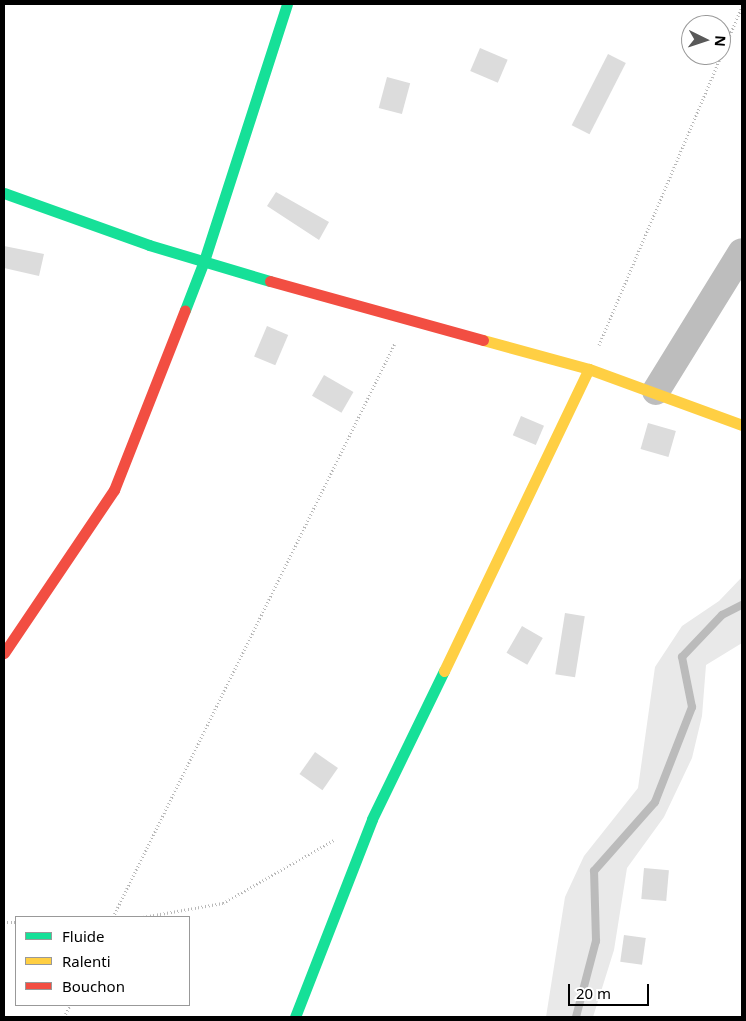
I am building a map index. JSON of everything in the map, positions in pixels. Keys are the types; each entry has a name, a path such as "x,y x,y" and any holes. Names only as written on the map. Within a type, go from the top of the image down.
{"street":[{"path":"4,653 114,490 204,261 287,4"},
{"path":"4,193 204,261 589,369 656,391 742,425"},
{"path":"656,391 742,252"},
{"path":"295,1017 372,819 589,369"}],"path":[{"path":"589,369 742,7"},
{"path":"113,916 408,318"},
{"path":"149,916 224,903 372,819"}],"shaded area":[{"path":"742,577 742,643 706,665 702,716 692,758 664,817 627,868 614,950 593,1017 546,1017 565,897 584,856 638,788 655,667 682,626 719,601"}],"building":[{"path":"480,48 508,60 498,83 470,71"},
{"path":"608,54 626,63 590,134 572,125"},
{"path":"387,77 410,83 402,114 379,108"},
{"path":"276,192 329,222 319,240 267,206"},
{"path":"4,246 44,254 39,276 4,268"},
{"path":"267,326 288,335 275,365 254,356"},
{"path":"324,375 353,392 341,413 312,396"},
{"path":"521,416 544,426 536,445 513,435"},
{"path":"648,423 676,431 668,457 641,449"},
{"path":"565,613 585,616 575,677 555,674"},
{"path":"522,626 543,638 527,665 506,653"},
{"path":"315,752 338,768 322,790 300,774"},
{"path":"644,868 669,870 666,901 641,899"},
{"path":"624,935 646,938 642,965 620,962"}],"waterway":[{"path":"576,1017 596,941 594,871 655,802 692,707 682,657 722,615 742,605"}],"traffic: fast":[{"path":"185,310 204,261 287,4"},
{"path":"4,193 149,245 270,281"},
{"path":"295,1017 372,819 444,671"}],"traffic: slow":[{"path":"483,340 589,369 742,425"},
{"path":"444,671 589,369"}],"traffic: jam":[{"path":"270,281 483,340"},
{"path":"4,653 114,490 185,310"}]}
